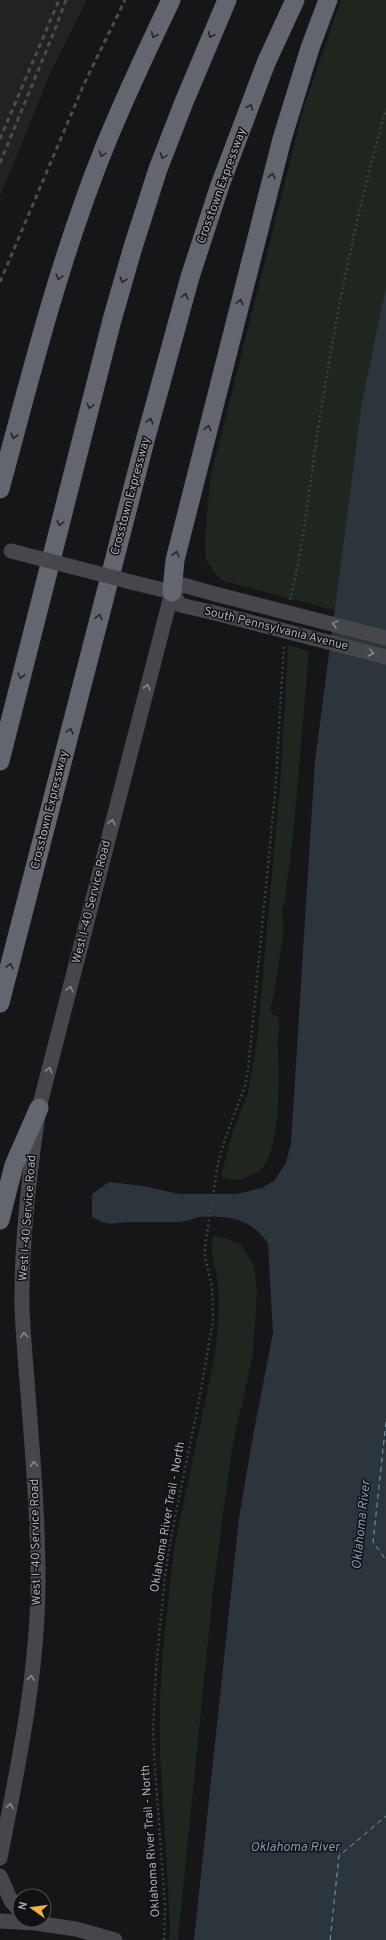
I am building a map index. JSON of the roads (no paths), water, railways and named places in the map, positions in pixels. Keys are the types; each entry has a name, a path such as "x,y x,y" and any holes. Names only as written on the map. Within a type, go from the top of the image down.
{"highway":[{"path":"0,490 52,300 76,226 108,140 171,0"},
{"path":"0,761 112,320 133,247 158,169 181,108 227,0"},
{"name":"Crosstown Expressway","path":"0,1003 145,441 190,277 228,164 266,63 295,0"},
{"path":"172,592 175,560 282,139 310,48 328,0"},
{"path":"0,1220 14,1165 39,1108"}],"main road":[{"name":"South Pennsylvania Avenue","path":"5,549 172,592 180,605 386,657"},
{"name":"South Pennsylvania Avenue","path":"172,592 183,585 386,638"},
{"name":"West I-40 Service Road","path":"0,1858 20,1758 36,1640 38,1582 37,1523 22,1309 24,1227 30,1166 39,1108 172,592"},
{"path":"0,1876 12,1902"},
{"path":"0,1921 12,1921"},
{"path":"52,1924 76,1929 115,1940"}],"water":[{"name":"Oklahoma River","path":"386,287 386,1940 194,1940 239,1518 273,1333 268,1243 254,1229 238,1220 230,1218 200,1217 179,1222 130,1222 111,1224 103,1222 92,1217 92,1194 109,1182 143,1186 179,1194 236,1194 262,1188 274,1181 286,1163 291,1143 315,761 362,402"}],"railway":[{"path":"0,139 59,0"},
{"path":"0,163 66,0"},
{"path":"0,282 84,84 125,0"}]}
